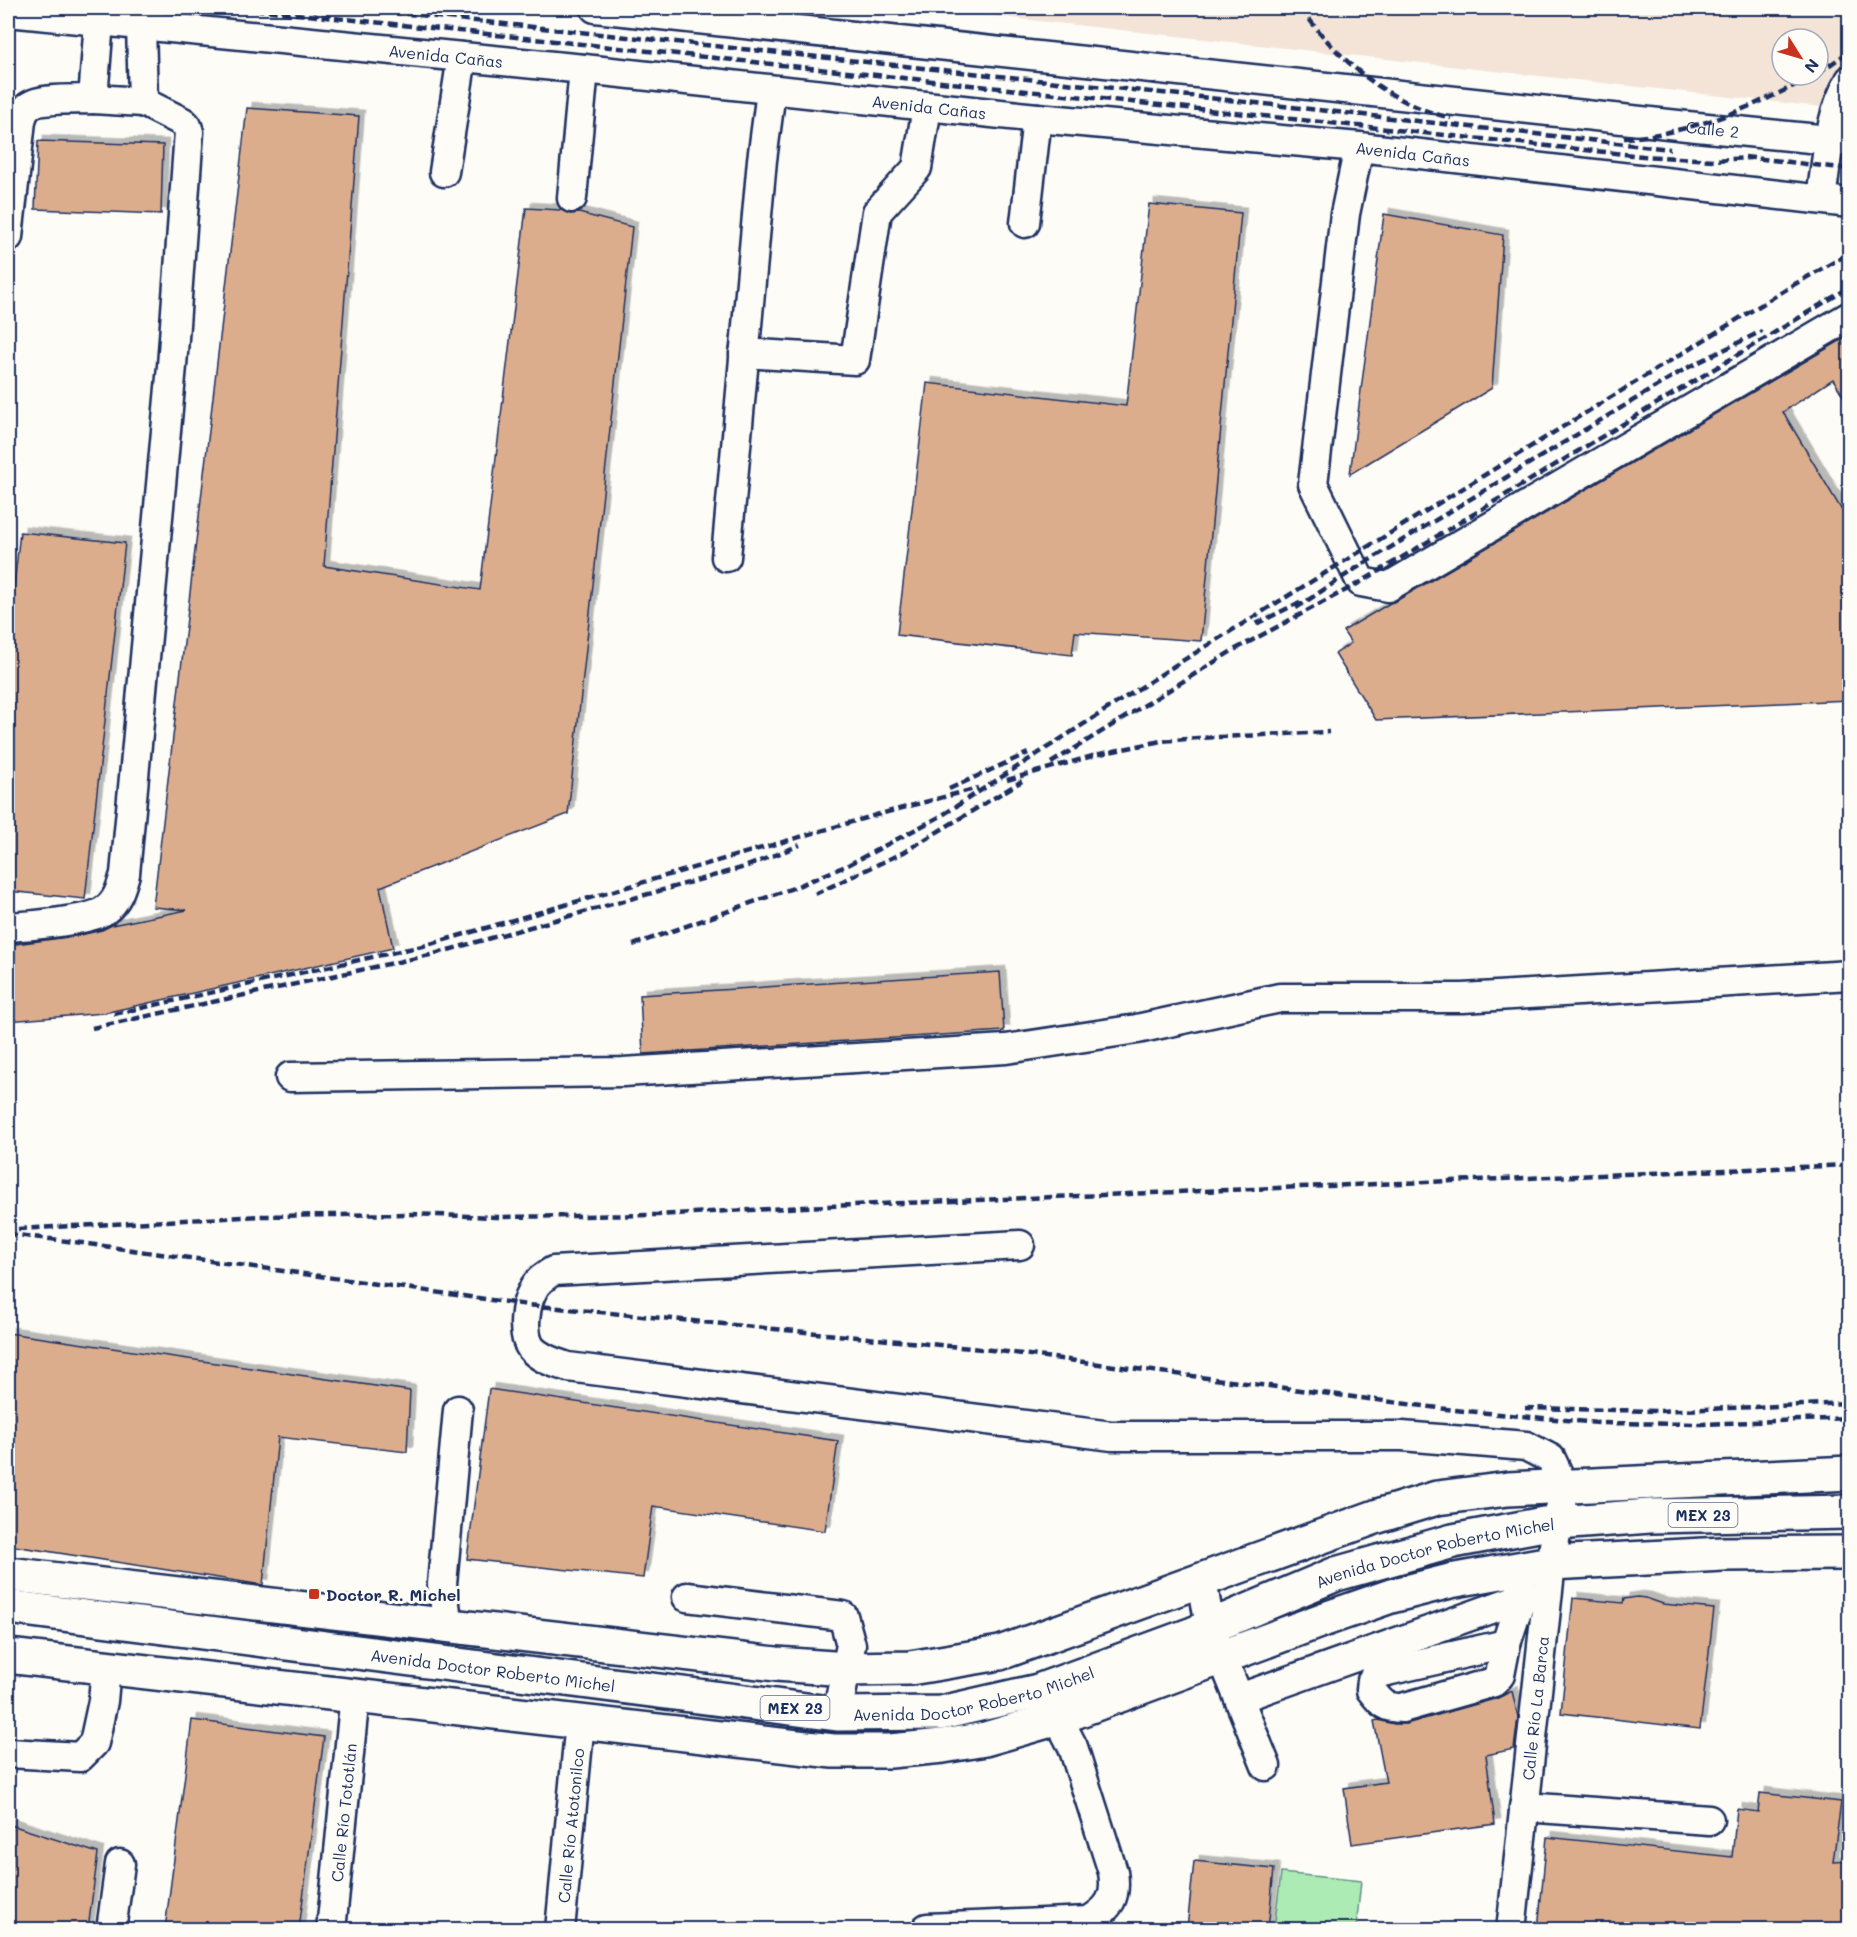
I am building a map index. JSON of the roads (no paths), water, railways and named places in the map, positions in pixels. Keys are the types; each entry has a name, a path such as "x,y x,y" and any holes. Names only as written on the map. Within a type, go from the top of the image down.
{"main road":[{"name":"Avenida Doctor Roberto Michel","path":"8,1574 776,1664 847,1669 910,1668 1000,1653 1378,1516 1437,1498 1508,1489 1850,1473"},
{"name":"Avenida Doctor Roberto Michel","path":"8,1607 837,1714 941,1713 1038,1691 1210,1627 1336,1574 1454,1541 1557,1523 1650,1516 1850,1512"},
{"name":"Avenida Doctor Roberto Michel","path":"8,1656 832,1751 890,1751 975,1741 1058,1718 1391,1596 1449,1581 1531,1576 1723,1554 1850,1553"},
{"path":"152,1671 159,1627"},
{"path":"490,1669 497,1631"}],"street":[{"name":"Calle 2","path":"595,8 1839,141"},
{"name":"Avenida Cañas","path":"8,12 584,69 1037,118 1359,147 1850,203"},
{"path":"93,99 99,21"},
{"path":"141,25 143,102"},
{"path":"444,172 462,57"},
{"path":"572,198 584,69"},
{"path":"1821,199 1839,141 1837,107 1850,80"},
{"path":"726,557 762,160 771,91"},
{"path":"8,237 21,121 26,108 39,102 93,99 143,102 187,126 189,132 172,366 125,874 114,902 104,911 92,916 8,927"},
{"path":"744,353 855,360 877,212 917,168 927,107"},
{"path":"1025,223 1037,118"},
{"path":"1359,147 1345,214 1313,484 1361,582 1389,587 1850,316"},
{"path":"290,1077 623,1072 1006,1049 1137,1029 1280,998 1463,998 1850,975"},
{"path":"1020,1245 553,1271 543,1277 533,1288 525,1326 527,1338 531,1348 540,1356 568,1367 1112,1436 1402,1437 1526,1446 1551,1459 1564,1487"},
{"path":"448,1624 442,1584 458,1410"},
{"name":"Calle Río La Barca","path":"1511,1929 1524,1807 1531,1576 1557,1523 1564,1487"},
{"path":"1506,1644 1531,1576"},
{"path":"1240,1698 1531,1576"},
{"path":"1202,1580 1210,1627 1266,1766"},
{"path":"687,1597 843,1616 851,1645 837,1714"},
{"path":"8,1753 80,1757 94,1743 103,1701 106,1668"},
{"name":"Calle Río Tototlán","path":"331,1929 355,1695"},
{"path":"927,1928 1089,1921 1101,1914 1113,1900 1115,1884 1113,1872 1073,1748 1058,1718"},
{"name":"Calle Río Atotonilco","path":"560,1929 580,1721"},
{"path":"1524,1807 1709,1820"},
{"path":"111,1929 120,1864"}],"railway":[{"path":"241,8 1643,156 1713,160 1751,158"},
{"path":"352,8 1670,149"},
{"path":"1301,8 1331,45 1366,77 1406,102 1451,118"},
{"path":"1830,65 1850,51"},
{"path":"1624,138 1648,136 1698,125 1747,107 1791,87"},
{"path":"1745,157 1850,169"},
{"path":"633,945 793,888 848,865 941,816 1174,666 1795,284 1850,253"},
{"path":"1051,763 1232,651 1361,582 1850,287"},
{"path":"1296,608 1355,569 1685,369 1762,331"},
{"path":"1256,624 1302,601"},
{"path":"1007,780 1100,754 1161,741 1329,732"},
{"path":"949,789 1028,753"},
{"path":"815,894 904,852 1022,781"},
{"path":"114,1014 427,945 876,815 978,788"},
{"path":"92,1028 430,955 745,867 800,845"},
{"path":"18,1229 261,1216 657,1215 804,1207 1850,1165"},
{"path":"8,1234 528,1305 991,1350 1454,1410 1599,1423 1702,1424 1850,1418"},
{"path":"1525,1408 1658,1411 1850,1403"}],"place":[{"name":"Doctor R. Michel","path":"314,1594"}]}
